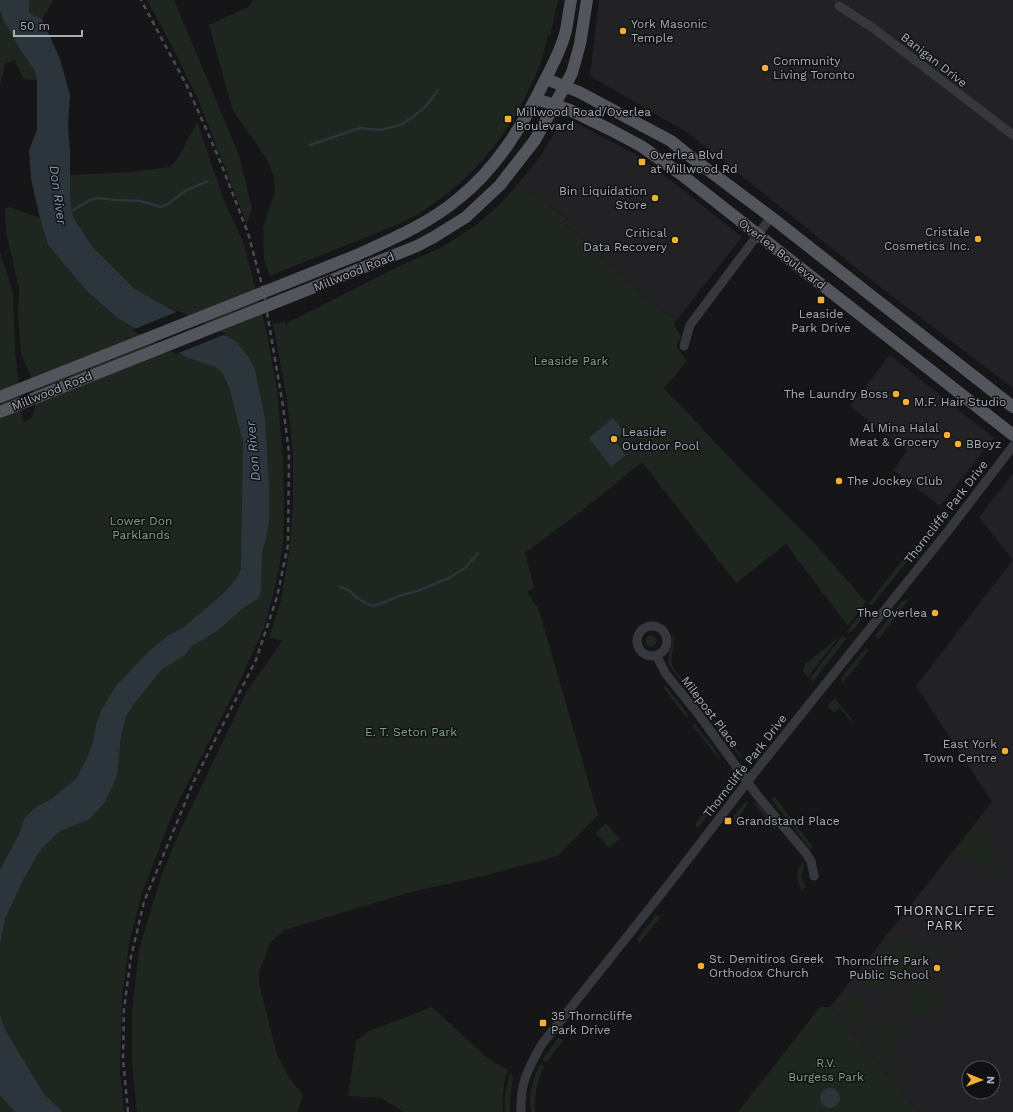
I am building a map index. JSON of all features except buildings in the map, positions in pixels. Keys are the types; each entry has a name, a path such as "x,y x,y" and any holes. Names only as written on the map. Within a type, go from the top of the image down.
{"main road":[{"name":"Millwood Road","path":"0,397 357,255 408,232 458,200 488,170 517,132 536,99 556,59 566,31 571,0"},
{"name":"Millwood Road","path":"0,412 416,246 466,217 500,185 535,140 566,87 576,61 586,0"},
{"name":"Overlea Boulevard","path":"546,79 602,104 671,141 1013,407"},
{"name":"Overlea Boulevard","path":"536,99 591,120 642,146 682,175 1013,435"}],"street":[{"name":"Banigan Drive","path":"839,6 873,28 1013,135"},
{"path":"684,346 690,325 771,218"},
{"name":"Thorncliffe Park Drive","path":"522,1112 521,1095 527,1071 542,1044 1013,446"},
{"name":"Milepost Place","path":"656,655 666,674 699,715 748,781"},
{"path":"748,781 764,804 805,852 811,861 814,876"}],"shaded area":[{"path":"599,0 1013,0 1013,388 875,283 688,133 590,76"},
{"path":"568,121 572,121 641,157 742,237 676,321 646,298 566,225 569,220 518,184 539,158 557,129"},
{"path":"890,355 994,438 940,506 893,470 907,451 850,406"},
{"path":"1013,473 1013,560 979,517"},
{"name":"Thorncliffe Park Public School","path":"1013,560 1013,1112 918,1112 830,1007 992,802 916,686"}],"green space":[{"path":"29,0 54,0 42,19 29,13"},
{"path":"147,0 174,0 239,155 252,208 247,224 198,99"},
{"path":"252,0 558,0 550,36 548,34 541,62 521,105 502,136 466,177 438,201 411,218 270,276 264,259 263,227 275,191 274,176 265,156 233,111 209,25 250,6"},
{"path":"0,10 21,51 34,69 37,80 24,79 14,60 5,64 0,86"},
{"name":"Lower Don Parklands","path":"197,122 225,203 244,244 267,333 277,391 283,458 284,500 283,545 275,587 264,628 235,691 174,810 142,893 129,944 122,996 120,1071 124,1112 0,1112 0,252 13,293 15,350 23,422 32,418 36,402 31,377 21,353 18,313 19,289 6,231 5,208 10,207 40,218 48,245 94,298 117,318 186,357 231,339 134,288 92,246 73,217 70,197 70,175 131,172 170,167 178,158"},
{"name":"E. T. Seton Park","path":"518,184 538,197 569,221 566,225 646,298 676,321 674,324 681,337 676,346 687,361 664,388 743,472 816,545 866,602 848,626 786,544 736,583 642,462 584,509 525,553 534,587 527,592 539,610 598,815 558,856 487,875 411,892 285,930 270,943 259,972 259,983 277,1055 290,1079 303,1095 298,1112 137,1112 132,1063 132,1010 139,949 161,877 179,833 247,691 283,640 269,638 281,600 290,548 293,503 293,453 287,399 273,324 284,322 287,327 287,323 404,264 442,247 476,225 498,206"},
{"path":"910,550 914,553 872,605 868,604"},
{"path":"909,599 878,640 875,636 902,601"},
{"path":"864,609 867,612 852,632 847,631"},
{"path":"651,635 655,637 657,641 655,645 651,647 647,645 645,641 647,637"},
{"path":"674,635 671,659 673,667 742,756 741,758 669,665 668,657 672,644 672,636"},
{"path":"842,636 847,638 813,682 810,678"},
{"path":"838,638 808,677 803,671 805,664"},
{"path":"866,648 869,650 843,683 841,678"},
{"path":"665,685 689,716 686,717 663,687"},
{"path":"835,698 853,721 852,722 840,708 834,712 827,707"},
{"path":"695,724 721,758 719,759 692,725"},
{"path":"730,780 733,782 731,785 698,828 695,824"},
{"path":"775,797 813,847 810,849 771,799"},
{"path":"748,801 748,804 736,821 732,818 742,805"},
{"path":"754,802 760,806 777,827 774,829"},
{"path":"978,822 1005,874 1002,879 956,850"},
{"path":"606,823 620,838 609,848 595,833"},
{"path":"804,862 802,879 806,886 802,890 797,875 799,868"},
{"path":"656,915 661,916 639,944 637,939"},
{"path":"898,933 922,952 886,999 862,980"},
{"path":"936,944 955,963 954,964 932,950"},
{"path":"921,981 932,984 937,989 939,1001 934,1009 921,1014 915,1013 910,1009 906,997 908,990 913,985"},
{"path":"851,992 870,1011 855,1026 839,1007"},
{"path":"432,1007 486,1057 508,1070 503,1091 503,1112 404,1112 381,1098 348,1096 356,1041 369,1031"},
{"name":"R.V. Burgess Park","path":"820,1007 830,1007 918,1112 738,1112"},
{"path":"899,1017 911,1038 906,1041 901,1032 892,1036 898,1048 893,1050 890,1055 902,1076 898,1078 863,1036"},
{"path":"559,1037 563,1041 546,1063 542,1060"},
{"path":"540,1064 544,1066 536,1089 535,1112 531,1112 530,1099 532,1087"},
{"path":"510,1071 513,1077 510,1112 505,1112 505,1098"}],"water":[{"name":"Don River","path":"0,0 29,0 29,13 42,19 60,59 70,95 68,125 70,153 70,197 73,217 92,246 134,288 178,313 236,341 249,358 255,370 265,418 269,487 269,521 262,551 261,589 259,598 242,609 217,631 192,646 184,656 162,669 137,700 126,716 121,736 117,776 105,802 90,819 60,831 41,849 24,878 5,919 0,944 0,870 21,830 25,817 36,807 50,800 76,779 93,742 96,725 101,711 116,686 149,651 169,635 184,627 222,595 237,578 241,569 243,442 230,390 223,374 216,367 188,358 117,318 87,291 48,245 31,179 29,150 37,130 37,80 34,69 21,51 4,21 0,10"},
{"path":"613,418 624,432 614,440 626,455 611,467 589,438"},
{"path":"0,1015 5,1030 44,1094 63,1112 15,1112 0,1095"},
{"path":"830,1088 837,1091 840,1098 837,1105 830,1108 823,1105 820,1098 823,1091"}],"pier":[{"path":"179,311 226,334 176,354 132,330"}],"waterway":[{"path":"310,145 360,128 380,130 400,125 413,117 427,105 438,90"},
{"name":"Don River","path":"70,212 90,200 98,198 140,201 162,207 185,191 208,181"},
{"path":"340,587 349,590 357,598 372,606 420,590 449,578 465,568 478,553"}],"railway":[{"path":"128,1112 123,1059 124,1009 131,957 144,902 194,781 256,660 277,597 288,545 289,453 283,406 263,289 248,233 218,156 187,86 141,0"}],"place":[{"name":"York Masonic Temple","path":"623,31"},
{"name":"Community Living Toronto","path":"765,68"},
{"name":"Millwood Road/Overlea Boulevard","path":"508,119"},
{"name":"Overlea Blvd at Millwood Rd","path":"642,162"},
{"name":"Bin Liquidation Store","path":"655,198"},
{"name":"Cristale Cosmetics Inc.","path":"978,239"},
{"name":"Critical Data Recovery","path":"675,240"},
{"name":"Leaside Park Drive","path":"821,300"},
{"name":"The Laundry Boss","path":"896,394"},
{"name":"M.F. Hair Studio","path":"906,402"},
{"name":"Al Mina Halal Meat & Grocery","path":"947,435"},
{"name":"Leaside Outdoor Pool","path":"614,439"},
{"name":"BBoyz","path":"958,444"},
{"name":"The Jockey Club","path":"839,481"},
{"name":"The Overlea","path":"935,613"},
{"name":"East York Town Centre","path":"1005,751"},
{"name":"Grandstand Place","path":"728,821"},
{"name":"St. Demitiros Greek Orthodox Church","path":"701,966"},
{"name":"Thorncliffe Park Public School","path":"937,968"},
{"name":"35 Thorncliffe Park Drive","path":"543,1023"}],"district":[{"name":"THORNCLIFFE PARK","path":"945,918"}],"park label":[{"name":"Leaside Park","path":"571,361"}]}
